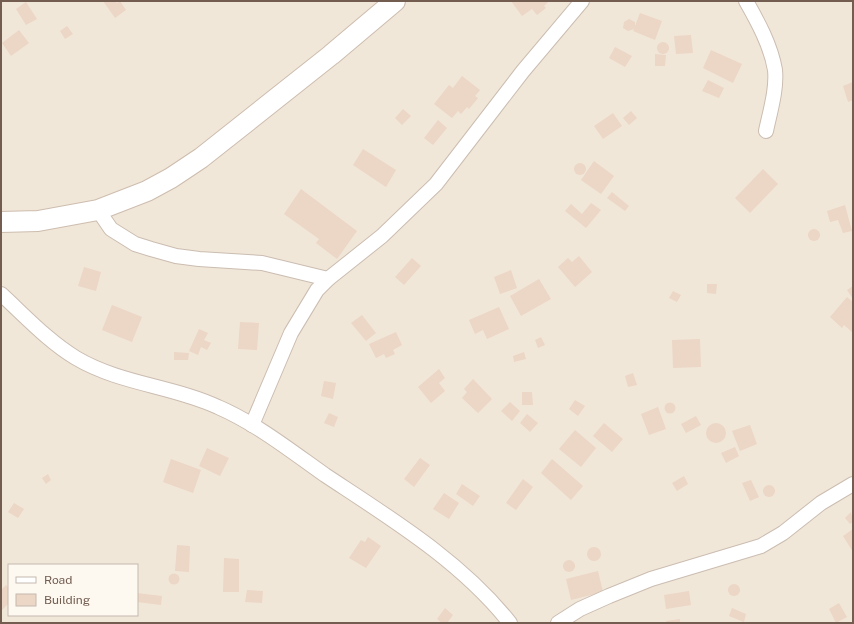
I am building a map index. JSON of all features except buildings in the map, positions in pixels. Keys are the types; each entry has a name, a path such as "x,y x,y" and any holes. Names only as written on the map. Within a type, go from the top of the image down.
{"street":[{"path":"1,222 38,221 98,210 147,191 171,178 202,158 331,55 395,1"},
{"path":"252,425 291,334 317,290 328,279 382,236 436,184 523,71 582,1"},
{"path":"746,1 764,36 775,70 773,95 766,131"},
{"path":"98,210 111,229 135,244 151,249 176,256 262,264 328,279"},
{"path":"1,294 50,339 76,358 130,380 185,395 218,407 252,425 359,497 439,554 474,583 510,623"},
{"path":"558,623 580,609 651,579 761,546 783,533 822,503 853,484"}],"shaded area":[{"path":"1,1 853,1 853,623 1,623"}]}
